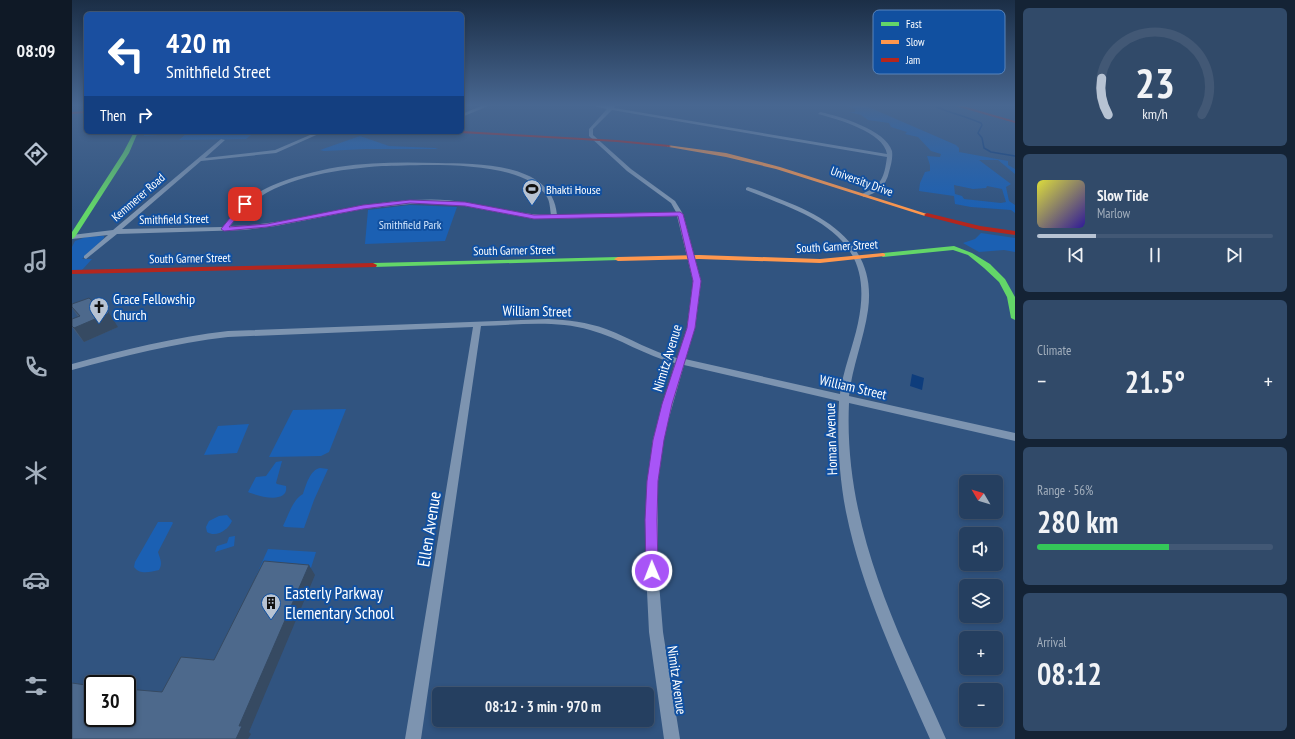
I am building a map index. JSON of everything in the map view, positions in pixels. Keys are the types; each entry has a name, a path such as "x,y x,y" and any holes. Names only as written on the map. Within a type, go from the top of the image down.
{"main road":[{"path":"72,237 126,153 132,140"},
{"name":"University Drive","path":"611,140 677,147 746,159 790,170 912,212 946,221 1015,233"},
{"name":"South Garner Street","path":"72,272 691,258 809,261 857,258 955,248 966,252 983,263 1004,284 1012,298 1015,318"}],"street":[{"name":"Kemmerer Road","path":"86,257 222,140"},
{"path":"198,160 276,151 301,140"},
{"name":"Nimitz Avenue","path":"598,140 629,170 673,202 680,214 697,281 691,328 667,404 658,440 653,481 651,520 652,571 656,632 672,739"},
{"path":"800,140 890,156"},
{"path":"864,195 883,184 890,156 888,147 881,140"},
{"path":"224,229 250,199 273,187 304,176 332,170 384,164 488,166 510,170 526,176 547,192 552,202 554,217"},
{"name":"Homan Avenue","path":"748,189 801,210 824,222 843,236 857,258 865,282 866,309 845,390 843,438 852,512 869,575 890,632 938,739"},
{"name":"Smithfield Street","path":"72,237 116,232 224,229 267,226 363,207 410,202 460,203 525,216 554,217 680,214"},
{"name":"William Street","path":"72,367 150,346 194,338 228,334 548,322 573,324 606,333 649,353 681,361 1015,437"},
{"name":"Ellen Avenue","path":"413,739 477,325"}],"green space":[{"path":"347,140 373,140 389,146 438,149 366,149 324,151 320,150"},
{"path":"921,140 946,140 956,145 959,148 959,152 1008,161 1008,165 1015,169 1015,174 998,160 979,160 1011,184 1006,187 1009,201 1015,205 1015,213 1011,210 971,207 955,204 954,196 919,191 920,183 925,172 930,171 927,156 940,157 941,154 931,151","holes":["954,185 973,189 986,188 987,186 1002,189 1006,202 1001,203 964,199 962,196 955,194"]},
{"name":"Smithfield Park","path":"410,205 457,207 445,241 365,244 368,210"},
{"path":"981,233 1015,238 1015,252 1004,250 979,252 963,243 975,239"},
{"path":"104,236 104,238 82,259 92,259 82,270 72,270 72,247 75,241 86,237"},
{"path":"346,409 329,452 321,456 269,457 293,410"},
{"path":"249,424 237,453 204,455 218,426"},
{"path":"282,461 276,483 286,486 286,492 283,496 272,498 248,492 256,477 266,476 276,462"},
{"path":"320,468 328,469 314,500 304,528 283,526 296,500 303,494 311,475"},
{"path":"227,515 232,521 225,530 218,534 210,534 207,532 206,527 209,521 219,516"},
{"path":"158,522 173,523 158,552 161,561 160,568 159,570 152,572 142,572 136,570 134,567 135,562"},
{"path":"235,536 234,546 215,552 217,546 227,543 229,537"},
{"path":"268,549 316,552 309,574 267,577 256,576"}],"shaded area":[{"path":"912,374 924,378 922,390 910,386"}],"building":[{"path":"89,298 98,306 101,305 109,313 74,328 72,326 72,319 80,316 72,307 72,304"},
{"name":"Easterly Parkway Elementary School","path":"264,561 309,565 239,726 242,726 236,739 72,739 72,683 84,685 84,727 136,727 136,690 162,692 181,657 214,660"}],"waterway":[{"path":"982,140 984,148 991,152 1015,156"}],"traffic: fast":[{"path":"72,237 126,153 132,140"},
{"path":"883,255 954,248 970,254 987,266 1002,281 1011,297 1015,318"},
{"path":"373,265 618,259"}],"traffic: slow":[{"path":"669,146 726,155 778,168 927,215"},
{"path":"618,259 699,257 820,261 883,255"}],"traffic: jam":[{"path":"606,140 669,146"},
{"path":"927,215 980,228 1015,233"},
{"path":"72,272 373,265"}],"place":[{"name":"Bhakti House","path":"532,206"},
{"name":"Grace Fellowship Church","path":"99,324"},
{"name":"Easterly Parkway Elementary School","path":"271,620"}],"route":[{"path":"245,204 224,229 267,226 382,204 430,201 465,204 534,217 680,214 697,281 691,328 667,404 658,440 653,481 651,520 652,571"}]}
